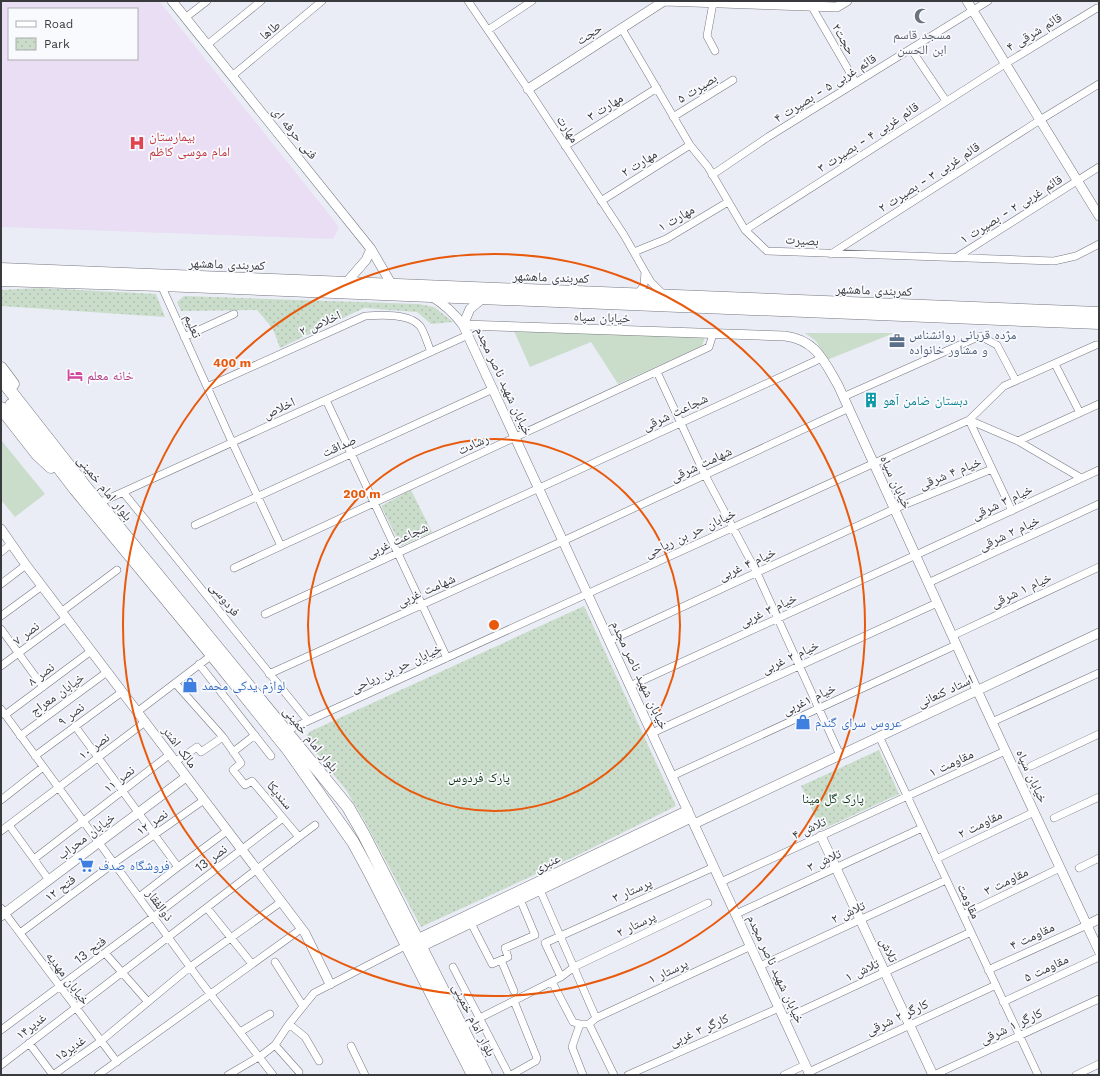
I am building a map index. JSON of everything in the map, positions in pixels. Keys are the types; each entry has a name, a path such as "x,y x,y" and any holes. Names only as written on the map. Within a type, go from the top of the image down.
{"main road":[{"name":"کمربندی ماهشهر","path":"1,269 1099,313"},
{"name":"کمربندی ماهشهر","path":"1,280 161,285 1099,323"},
{"path":"1,368 61,445 80,487"},
{"name":"بلوار امام خمینی","path":"1,379 80,487 99,502 348,807 364,835 415,944 473,1075"},
{"name":"بلوار امام خمینی","path":"1,393 80,487 289,751 356,848 415,944 462,1027 486,1075"},
{"path":"1,409 37,454 80,487"},
{"path":"325,803 333,802 338,795"},
{"path":"336,818 340,811 348,807"}],"street":[{"name":"فنی حرفه ای","path":"172,1 371,248 392,285"},
{"path":"185,18 207,1"},
{"path":"207,45 261,1"},
{"path":"310,1 314,8"},
{"name":"طاها","path":"232,76 322,1"},
{"name":"مهارت","path":"468,1 528,89 601,201 634,252 651,282 665,296"},
{"path":"488,30 532,1"},
{"name":"حجت","path":"528,89 664,1 812,7 837,7 846,1"},
{"path":"967,1 1099,216"},
{"name":"قائم غربی ۵ - بصیرت ۴","path":"712,175 768,137 988,1"},
{"path":"713,3 706,33 715,51"},
{"name":"حجت۲","path":"812,7 856,83"},
{"name":"قائم شرقی ۴","path":"1005,64 1097,8"},
{"name":"بصیرت","path":"622,29 690,145 712,175 745,230 767,251 1054,261 1076,256 1099,244"},
{"path":"911,48 946,102"},
{"name":"قائم غربی ۴ - بصیرت ۳","path":"745,230 1005,64"},
{"name":"بصیرت ۵","path":"673,117 733,80"},
{"name":"قائم غربی ۳ - بصیرت ۲","path":"831,254 1040,120 1099,84"},
{"name":"مهارت ۳","path":"565,146 657,88"},
{"name":"مهارت ۲","path":"601,201 690,145"},
{"name":"قائم غربی ۲ - بصیرت ۱","path":"957,257 1099,167"},
{"name":"مهارت ۱","path":"634,252 666,239 728,202"},
{"path":"346,283 366,260 371,248"},
{"path":"637,294 644,285 645,272"},
{"name":"تعلیم","path":"161,285 281,546"},
{"name":"خیابان شهید ناصر مجدم","path":"431,296 444,304 454,314 463,325 468,335 808,1070"},
{"path":"463,325 470,309 483,298"},
{"path":"184,337 234,314"},
{"name":"اخلاص ۲","path":"207,387 365,316 378,315 410,319 420,326 431,352"},
{"name":"خیابان سپاه","path":"463,325 794,337 810,345 822,358 838,385 956,645 1099,951"},
{"name":"رشادت","path":"234,568 709,347 713,334"},
{"name":"اخلاص","path":"99,502 468,335"},
{"path":"843,397 980,336 997,345 1016,381"},
{"name":"خیابان حر بن ریاحی","path":"286,731 969,420 1004,386 1096,345"},
{"name":"شجاعت شرقی","path":"539,488 822,358"},
{"path":"1055,364 1080,413"},
{"path":"656,372 705,475 757,573 840,755"},
{"name":"صداقت","path":"195,525 493,389"},
{"path":"326,400 447,658"},
{"path":"1018,441 1099,404"},
{"name":"شهامت شرقی","path":"563,541 848,408"},
{"path":"969,420 1018,441 1080,478"},
{"path":"969,420 1012,510"},
{"name":"خیام ۴ شرقی","path":"894,509 992,469"},
{"name":"خیام ۳ شرقی","path":"916,556 1099,470"},
{"name":"شجاعت غربی","path":"265,614 539,488"},
{"name":"فردوسی","path":"123,492 308,721"},
{"name":"خیام ۲ شرقی","path":"928,583 1099,504"},
{"name":"خیام ۴ غربی","path":"610,641 894,509"},
{"name":"مالک اشتر","path":"1,529 26,565 301,928 330,984"},
{"name":"شهامت غربی","path":"269,674 563,541"},
{"path":"1,552 11,544"},
{"name":"خیام ۳ غربی","path":"630,686 916,556"},
{"path":"1,584 26,565"},
{"name":"خیام ۱ شرقی","path":"952,636 1099,567"},
{"name":"نصر ۷","path":"1,666 117,570"},
{"path":"1,616 42,586"},
{"name":"خیام ۲ غربی","path":"652,733 937,603"},
{"path":"1,630 43,687"},
{"name":"استاد کنعانی","path":"691,817 840,755 1099,633"},
{"name":"خیام ۱غربی","path":"672,776 956,645"},
{"name":"نصر ۸","path":"3,712 43,687 91,651"},
{"path":"137,712 212,655"},
{"path":"199,664 271,756"},
{"name":"خیابان معراج","path":"20,736 107,672"},
{"path":"992,722 1099,673"},
{"name":"سندیکا","path":"175,683 223,737 241,763 234,770 245,785 252,781 299,837"},
{"name":"نصر ۹","path":"35,756 122,692"},
{"name":"ذوالفقار","path":"3,712 210,994 273,1075"},
{"name":"نصر ۱۰","path":"1,832 145,722"},
{"path":"75,726 178,867"},
{"path":"1032,766 1099,734"},
{"path":"233,752 255,736"},
{"name":"مقاومت","path":"879,736 1038,1075"},
{"name":"نصر ۱۱","path":"34,859 123,791 172,759 197,747 201,752 223,737"},
{"name":"مقاومت ۱","path":"907,796 1006,751"},
{"path":"1,800 43,766"},
{"name":"خیابان محراب","path":"2,912 49,880 186,777"},
{"name":"تلاش ۴","path":"721,882 907,796"},
{"path":"1054,818 1099,797"},
{"name":"نصر ۱۲","path":"114,863 204,800"},
{"name":"مقاومت ۲","path":"936,858 1034,812"},
{"name":"عنبری","path":"415,944 471,923 691,817"},
{"name":"عنبری","path":"415,944 691,817"},
{"name":"نصر 13","path":"153,917 283,818"},
{"path":"9,825 49,880"},
{"path":"257,871 316,825"},
{"name":"تلاش ۳","path":"736,914 922,828"},
{"path":"139,897 227,831"},
{"name":"تلاش","path":"821,836 934,1075"},
{"path":"1079,868 1099,858"},
{"name":"فتح ۱۲","path":"20,933 114,863"},
{"name":"پرستار ۳","path":"561,977 545,943 714,866"},
{"name":"مقاومت ۳","path":"963,915 1060,868"},
{"name":"غدیر۱۴","path":"1,1065 75,1007 257,871"},
{"name":"تلاش ۲","path":"760,966 946,880"},
{"path":"540,890 596,1018"},
{"path":"471,923 492,964 508,957 505,948 535,935 520,900"},
{"name":"غدیر۱۵","path":"53,1075 102,1041 190,967 280,902"},
{"name":"پرستار ۲","path":"462,1027 552,982 574,967 708,903"},
{"path":"208,908 252,964"},
{"name":"خیابان مهدیه","path":"2,912 20,933 117,1062"},
{"name":"فتح 13","path":"1,1030 153,917"},
{"path":"1086,925 1099,919"},
{"name":"مقاومت ۴","path":"988,970 1086,925"},
{"path":"98,1075 108,1072 117,1062 301,928"},
{"name":"تلاش ۱","path":"784,1019 971,932"},
{"path":"228,1075 259,1057 275,1045 289,1024 314,993 415,944"},
{"name":"پرستار ۱","path":"589,1024 596,1018 751,946"},
{"path":"105,953 148,1002"},
{"name":"مقاومت ۵","path":"1003,1002 1099,957"},
{"path":"501,960 514,991"},
{"path":"276,962 303,1006"},
{"path":"453,967 510,1075 536,1061 537,1058 514,1001"},
{"path":"552,982 572,1021 580,1024 589,1024 614,1075"},
{"name":"کارگر ۲ شرقی","path":"784,1075 808,1070 996,985"},
{"name":"کارگر ۱ شرقی","path":"934,1075 1099,999"},
{"name":"کارگر ۳ غربی","path":"628,1075 779,1008"},
{"path":"240,1032 270,1014"},
{"path":"289,1024 305,1037 320,1061"},
{"path":"580,1024 572,1047 583,1075"},
{"path":"29,1043 53,1075"},
{"path":"275,1045 299,1072"},
{"path":"351,1046 365,1075"},
{"path":"1076,1075 1099,1064"}],"shaded area":[{"name":"بیمارستان امام موسی کاظم","path":"1,1 159,1 339,227 333,239 1,227"}],"green space":[{"path":"41,288 156,294 165,317 1,306 1,290"},
{"path":"184,296 419,304 434,307 453,322 431,324 417,312 364,308 280,348 273,329 257,310 181,311 177,302"},
{"path":"514,331 705,337 702,346 618,384 591,342 530,367"},
{"path":"805,333 894,333 827,360 816,341"},
{"path":"1,440 45,494 15,517 1,500"},
{"path":"411,490 432,532 401,546 381,506"},
{"name":"پارک فردوس","path":"584,606 676,806 580,854 421,927 363,818 346,790 307,741 308,733"},
{"name":"پارک گل مینا","path":"879,750 899,794 821,830 801,786"}],"place":[{"name":"مسجد قاسم ابن الحسن","path":"922,16"},
{"name":"بیمارستان امام موسی کاظم","path":"137,143"},
{"name":"مژده قربانی روانشناس و مشاور خانواده","path":"897,341"},
{"name":"خانه معلم","path":"75,375"},
{"name":"دبستان ضامن آهو","path":"871,400"},
{"name":"لوازم یدکی محمد","path":"190,685"},
{"name":"عروس سرای گندم","path":"803,722"},
{"name":"فروشگاه صدف","path":"86,865"}]}
